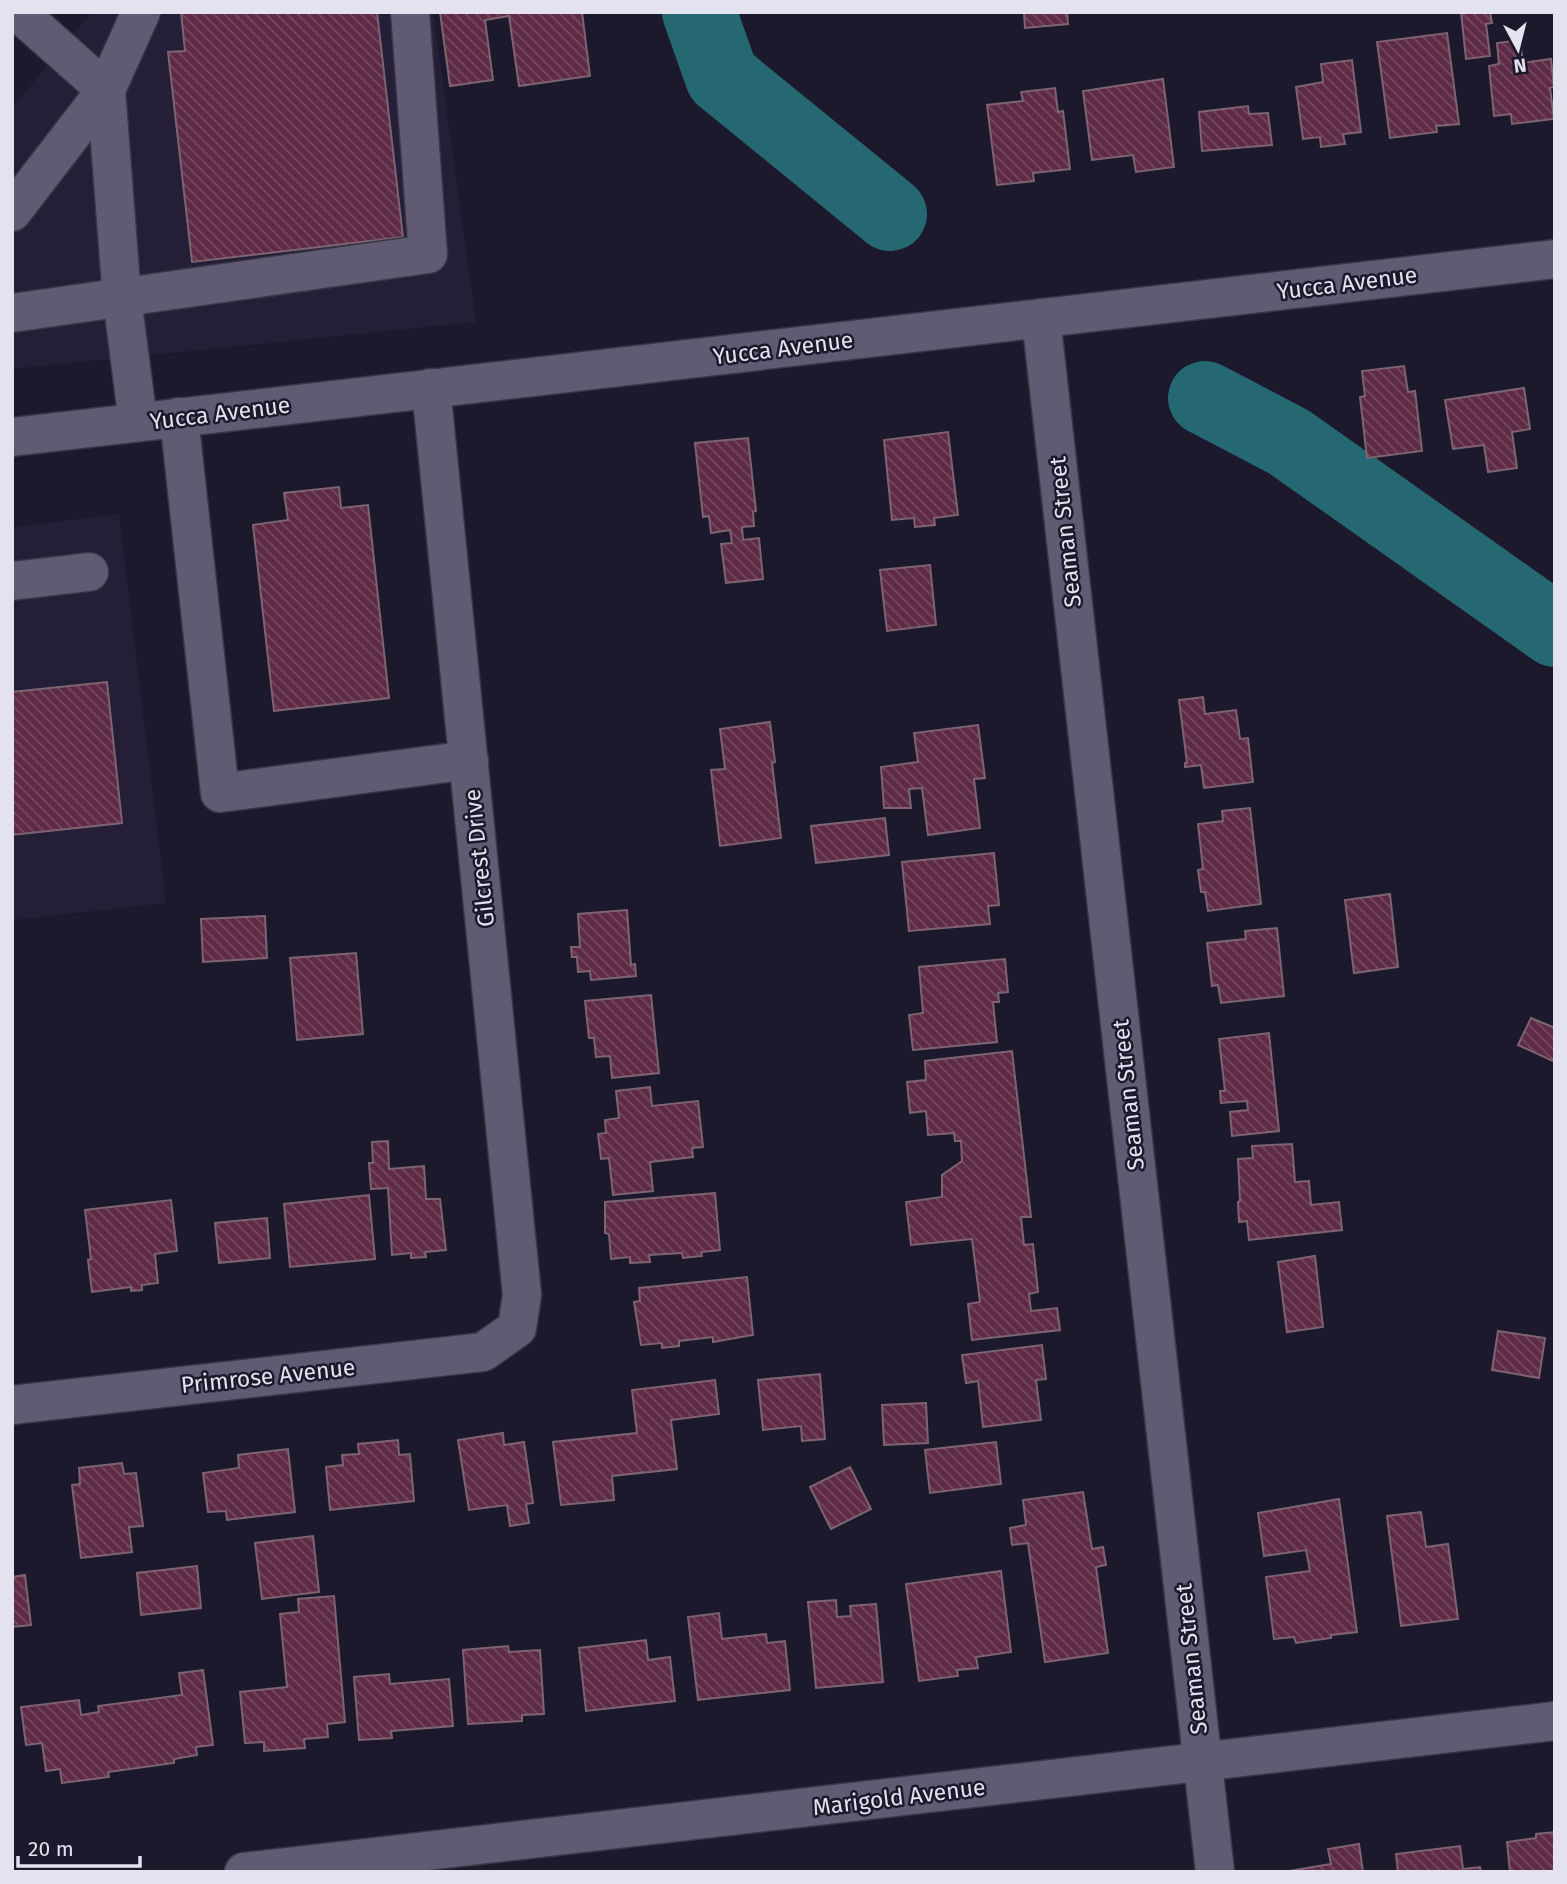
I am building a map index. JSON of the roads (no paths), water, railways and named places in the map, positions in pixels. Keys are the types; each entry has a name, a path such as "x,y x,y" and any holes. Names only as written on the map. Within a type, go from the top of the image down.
{"street":[{"path":"18,12 106,90 122,298 138,422"},
{"path":"12,212 106,90 141,12"},
{"path":"12,313 428,254 410,12"},
{"name":"Yucca Avenue","path":"12,437 1555,259"},
{"name":"Seaman Street","path":"1041,318 1215,1872"},
{"name":"Gilcrest Drive","path":"432,388 522,1295 517,1328"},
{"path":"179,417 220,793 469,760"},
{"path":"12,581 89,572"},
{"name":"Primrose Avenue","path":"12,1405 484,1352 517,1328"},
{"name":"Marigold Avenue","path":"244,1872 1555,1721"}],"waterway":[{"path":"699,12 722,77 890,214"},
{"path":"1205,398 1289,442 1555,630"}]}
